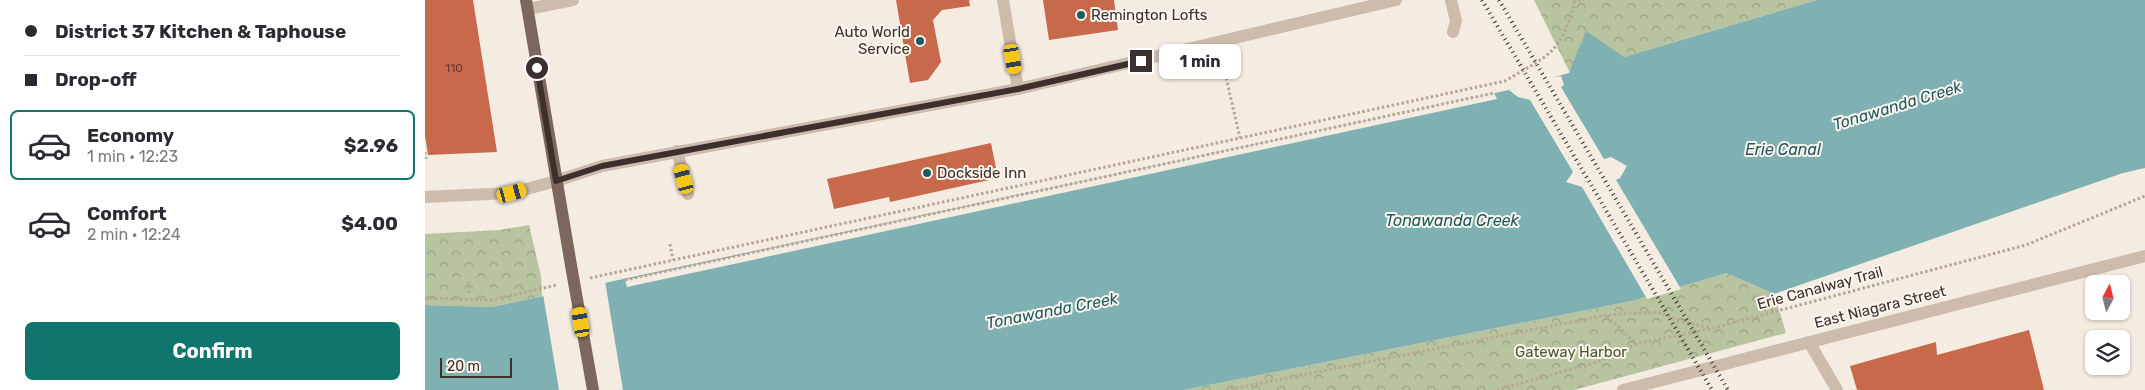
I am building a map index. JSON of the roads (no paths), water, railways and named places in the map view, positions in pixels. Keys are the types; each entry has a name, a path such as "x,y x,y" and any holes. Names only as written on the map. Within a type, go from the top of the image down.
{"main road":[{"path":"527,4 593,390"}],"street":[{"path":"527,4 573,0"},
{"path":"1003,0 1018,89"},
{"path":"425,197 512,193 602,166 1018,89 1396,0"},
{"path":"1451,0 1456,21 1453,32"},
{"path":"677,151 688,194"},
{"name":"East Niagara Street","path":"1623,390 2145,256"},
{"path":"1809,342 1837,390"}],"water":[{"path":"1817,0 2145,0 2145,168 2123,173 1774,294 1727,273 1632,301 1184,390 425,390 425,305 492,307 1509,90 1569,73 1586,31 1624,57"}],"railway":[{"path":"1482,0 1712,390"},
{"path":"1499,0 1728,390"}],"place":[{"name":"Remington Lofts","path":"1081,15"},
{"name":"Auto World Service","path":"920,41"},
{"name":"Dockside Inn","path":"927,173"}],"water label":[{"name":"Tonawanda Creek","path":"1897,105"},
{"name":"Erie Canal","path":"1783,149"},
{"name":"Tonawanda Creek","path":"1452,220"},
{"name":"Tonawanda Creek","path":"1052,310"}],"park label":[{"name":"Gateway Harbor","path":"1571,352"}]}
